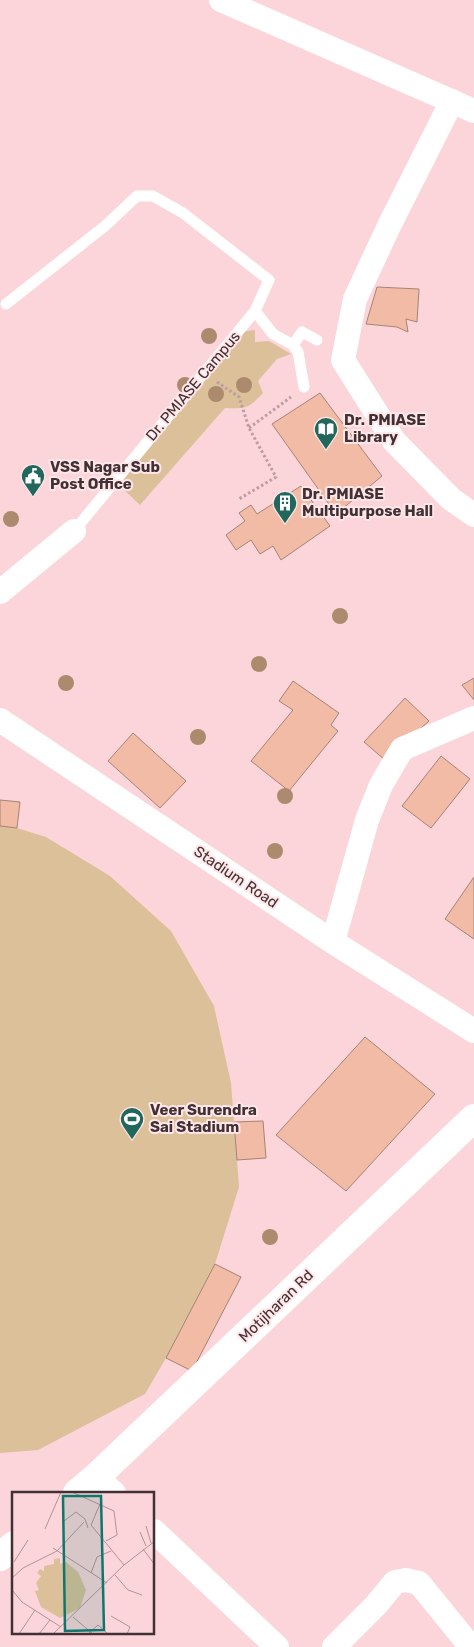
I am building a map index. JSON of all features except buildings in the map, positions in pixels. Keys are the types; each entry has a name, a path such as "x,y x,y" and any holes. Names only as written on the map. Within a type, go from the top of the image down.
{"main road":[{"name":"Motijharan Rd","path":"95,1488 474,1118"},
{"path":"0,1557 12,1547"}],"street":[{"path":"221,0 474,111"},
{"path":"452,101 355,298 343,360 394,441 451,499 474,515"},
{"path":"0,592 74,531"},
{"path":"332,942 367,820 381,785 402,749 474,718"},
{"name":"Stadium Road","path":"0,720 332,942 474,1031"},
{"path":"155,1532 277,1647"},
{"path":"334,1647 376,1605 395,1582 406,1580 419,1583 470,1647"}],"lane":[{"name":"Dr. PMIASE Campus","path":"6,304 105,226 137,196 153,196 183,213 269,280 255,312 74,531"},
{"path":"255,312 273,334 292,345 298,352 304,387"},
{"path":"292,345 302,332 316,340"}],"path":[{"path":"204,373 239,397 249,428 276,477 239,500"},
{"path":"249,428 304,387"}],"shaded area":[{"path":"255,330 255,342 269,341 291,354 277,359 258,381 263,393 254,402 243,408 225,408 140,505 115,481 238,332"},
{"name":"Veer Surendra Sai Stadium","path":"0,800 20,802 17,828 46,837 110,876 171,931 214,1006 231,1083 234,1122 263,1121 266,1158 237,1160 239,1187 215,1264 241,1277 192,1371 166,1358 145,1394 38,1450 0,1453"}],"place":[{"name":"Dr. PMIASE Library","path":"326,450"},
{"name":"VSS Nagar Sub Post Office","path":"33,497"},
{"name":"Dr. PMIASE Multipurpose Hall","path":"285,524"},
{"name":"Veer Surendra Sai Stadium","path":"132,1140"}]}
